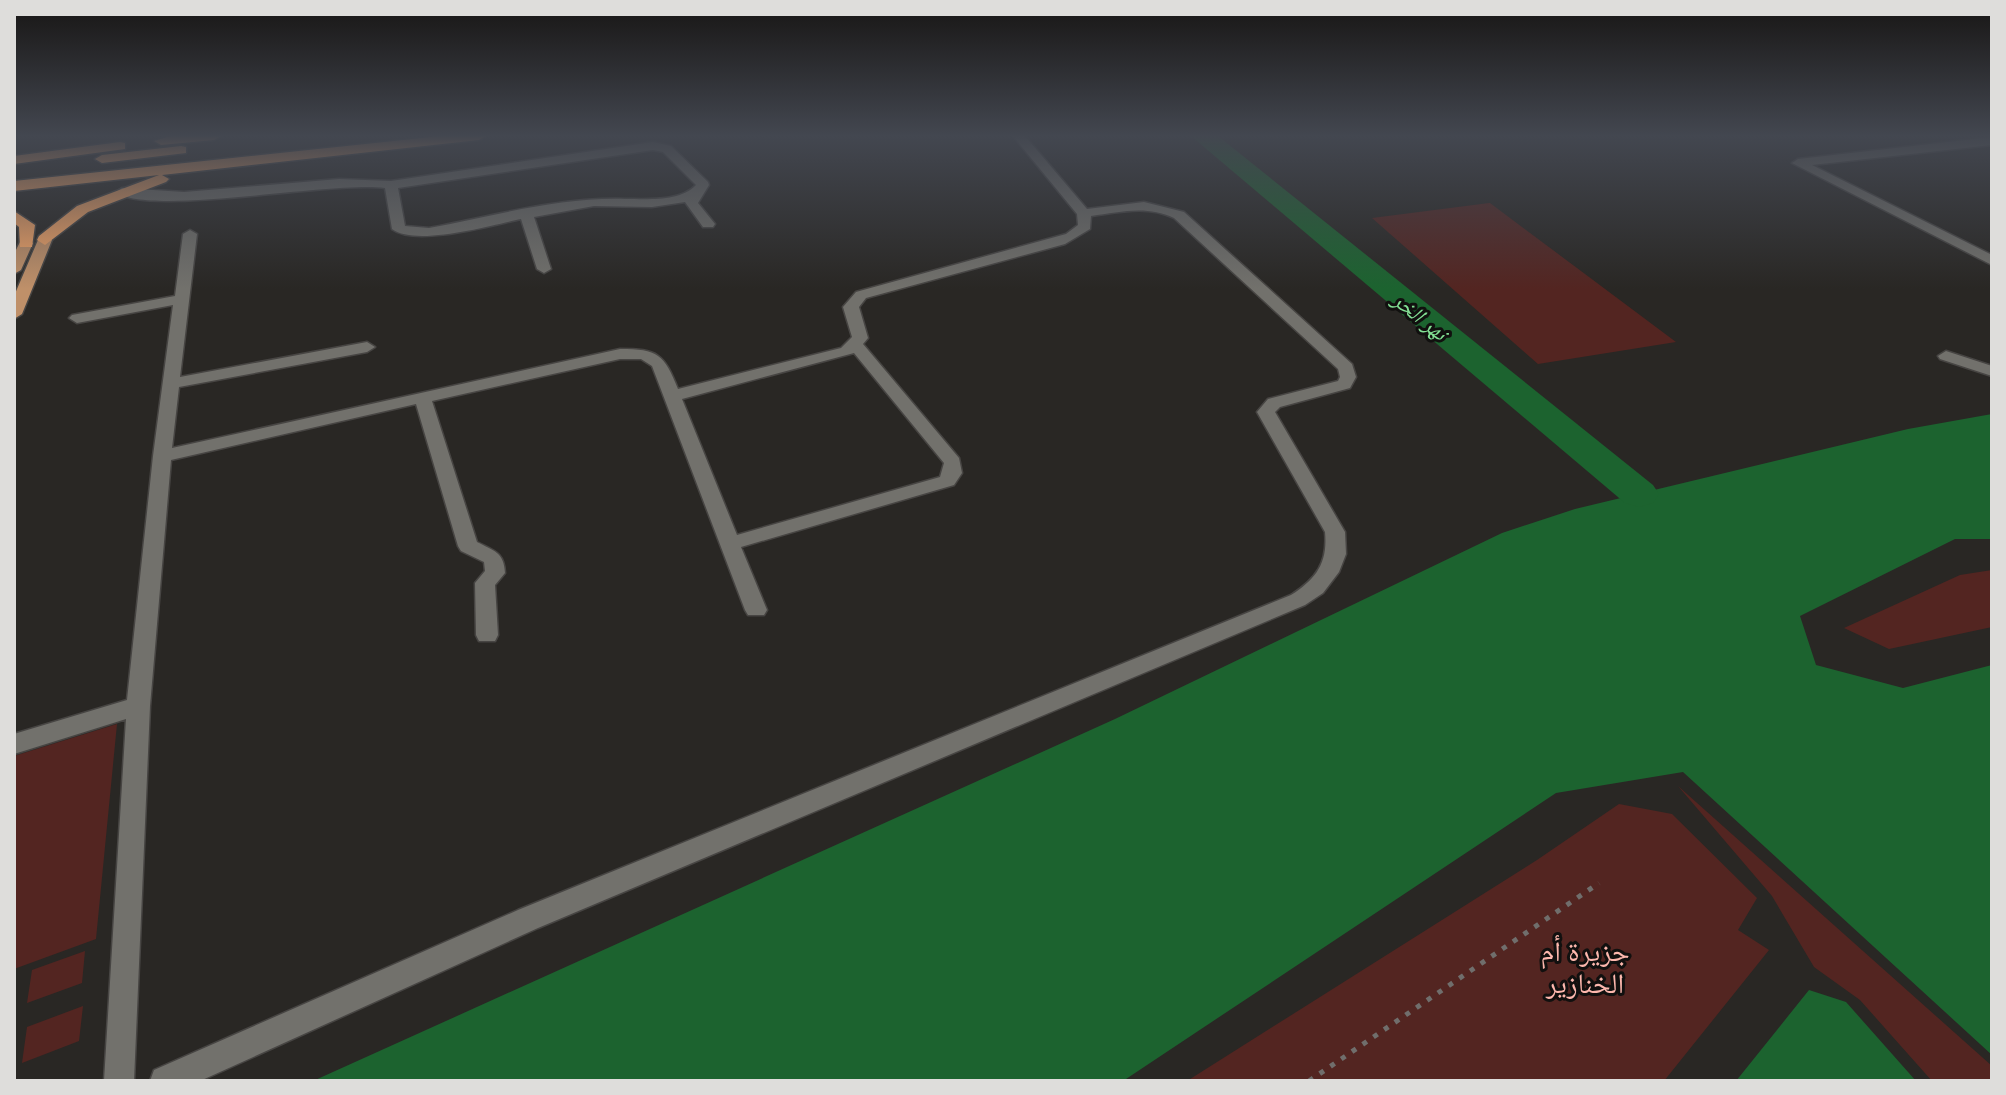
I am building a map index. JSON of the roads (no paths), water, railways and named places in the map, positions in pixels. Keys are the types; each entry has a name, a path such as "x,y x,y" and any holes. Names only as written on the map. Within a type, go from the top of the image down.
{"highway":[{"path":"45,240 65,220 137,187"},
{"path":"14,216 27,225 26,243"}],"main road":[{"path":"14,314 45,240"},
{"path":"14,270 26,243"}],"street":[{"path":"122,192 161,197 200,197 298,187"},
{"path":"391,187 399,229 408,232 429,232 594,202 652,203 692,197"},
{"path":"701,187 691,203 708,224"},
{"path":"672,396 841,353 856,345 860,338 851,307 861,295 1071,237 1085,226 1084,213 1062,187"},
{"path":"1846,187 1992,261"},
{"path":"165,1081 500,931 1298,600 1320,585 1334,565 1335,532 1266,412 1274,403 1344,384 1348,377 1346,367 1179,215 1143,205 1084,213"},
{"path":"526,214 544,269"},
{"path":"119,1081 138,706 162,456 190,234"},
{"path":"77,318 181,299"},
{"path":"730,544 947,481 951,477 953,462 856,345"},
{"path":"171,384 367,347"},
{"path":"162,456 628,353 656,359 756,610"},
{"path":"1992,355 1946,356 1992,371"},
{"path":"423,398 468,546 494,559 495,573 485,583 487,635"},
{"path":"14,744 138,706"}],"waterway":[{"name":"نهر الخر","path":"1265,187 1639,494"}],"park label":[{"name":"جزيرة أم الخنازير","path":"1585,966"}]}
